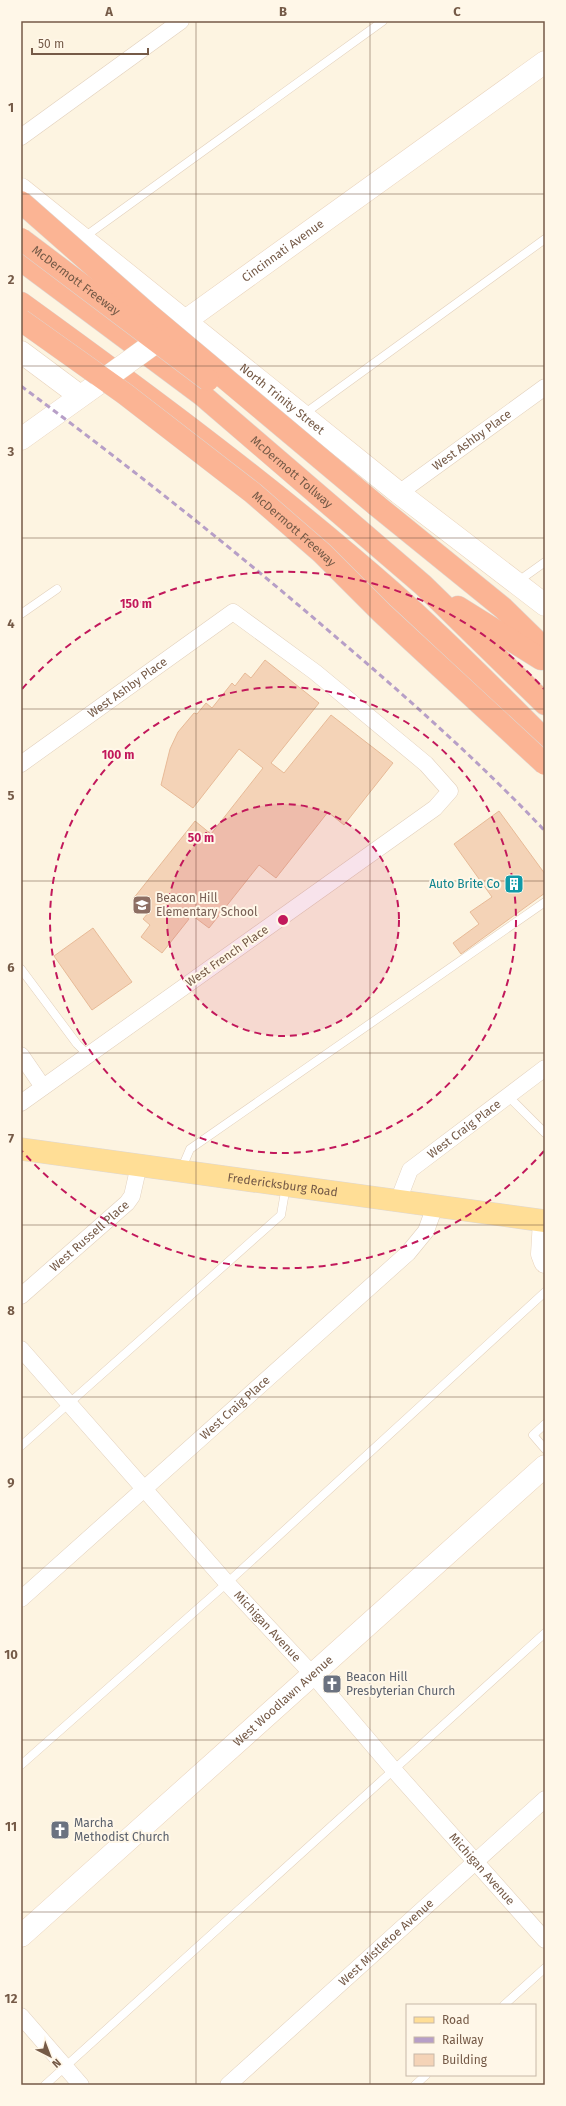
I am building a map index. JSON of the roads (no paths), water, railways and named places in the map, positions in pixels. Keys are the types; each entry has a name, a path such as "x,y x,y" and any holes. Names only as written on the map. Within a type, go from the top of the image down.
{"highway":[{"path":"21,202 135,302 376,505"},
{"name":"McDermott Freeway","path":"21,239 376,505 503,608 545,649"},
{"name":"McDermott Tollway","path":"21,260 202,395 423,585 545,704"},
{"path":"21,303 233,460 334,542 457,652 545,740"},
{"name":"McDermott Freeway","path":"21,320 125,394 253,493 322,553 382,613 545,764"},
{"path":"423,585 545,662"},
{"path":"457,652 545,753"}],"main road":[{"name":"Fredericksburg Road","path":"21,1149 435,1206 545,1219"}],"street":[{"path":"21,137 182,21"},
{"name":"Cincinnati Avenue","path":"22,436 102,381 545,62"},
{"name":"North Trinity Street","path":"21,189 302,416 399,493 517,582 545,605"},
{"path":"21,352 80,396"},
{"name":"West Ashby Place","path":"399,493 545,387"},
{"name":"West Ashby Place","path":"21,764 233,612 315,672 426,764 450,791"},
{"name":"West French Place","path":"21,1103 435,808 450,791"},
{"path":"21,1055 43,1087"},
{"name":"West Craig Place","path":"398,1201 410,1170 507,1095 545,1068"},
{"name":"West Russell Place","path":"21,1296 127,1203 132,1196 139,1165"},
{"name":"West Craig Place","path":"21,1599 408,1253 426,1231 435,1206"},
{"path":"545,1219 542,1254 545,1262"},
{"name":"Michigan Avenue","path":"21,1349 227,1582 312,1675 393,1769 545,1940"},
{"name":"West Woodlawn Avenue","path":"21,1936 545,1466"},
{"name":"West Mistletoe Avenue","path":"228,2085 545,1799"},
{"path":"21,2016 81,2085"}],"lane":[{"path":"82,239 383,21"},
{"path":"302,416 545,239"},
{"path":"517,582 545,562"},
{"path":"21,614 57,589"},
{"path":"180,1171 190,1149 545,902"},
{"path":"21,969 77,1044 88,1055"},
{"path":"507,1095 545,1132"},
{"path":"21,1446 281,1215 286,1185"},
{"path":"21,1765 227,1582 545,1292"},
{"path":"545,1424 533,1435 545,1449"},
{"path":"45,2085 545,1633"},
{"path":"505,2004 545,1968"},
{"path":"415,2085 425,2076"}],"railway":[{"path":"21,386 171,501 316,620 434,722 545,831"}],"place":[{"name":"Auto Brite Co","path":"514,884"},
{"name":"Beacon Hill Elementary School","path":"142,905"},
{"name":"Beacon Hill Presbyterian Church","path":"332,1684"},
{"name":"Marcha Methodist Church","path":"60,1830"}]}
